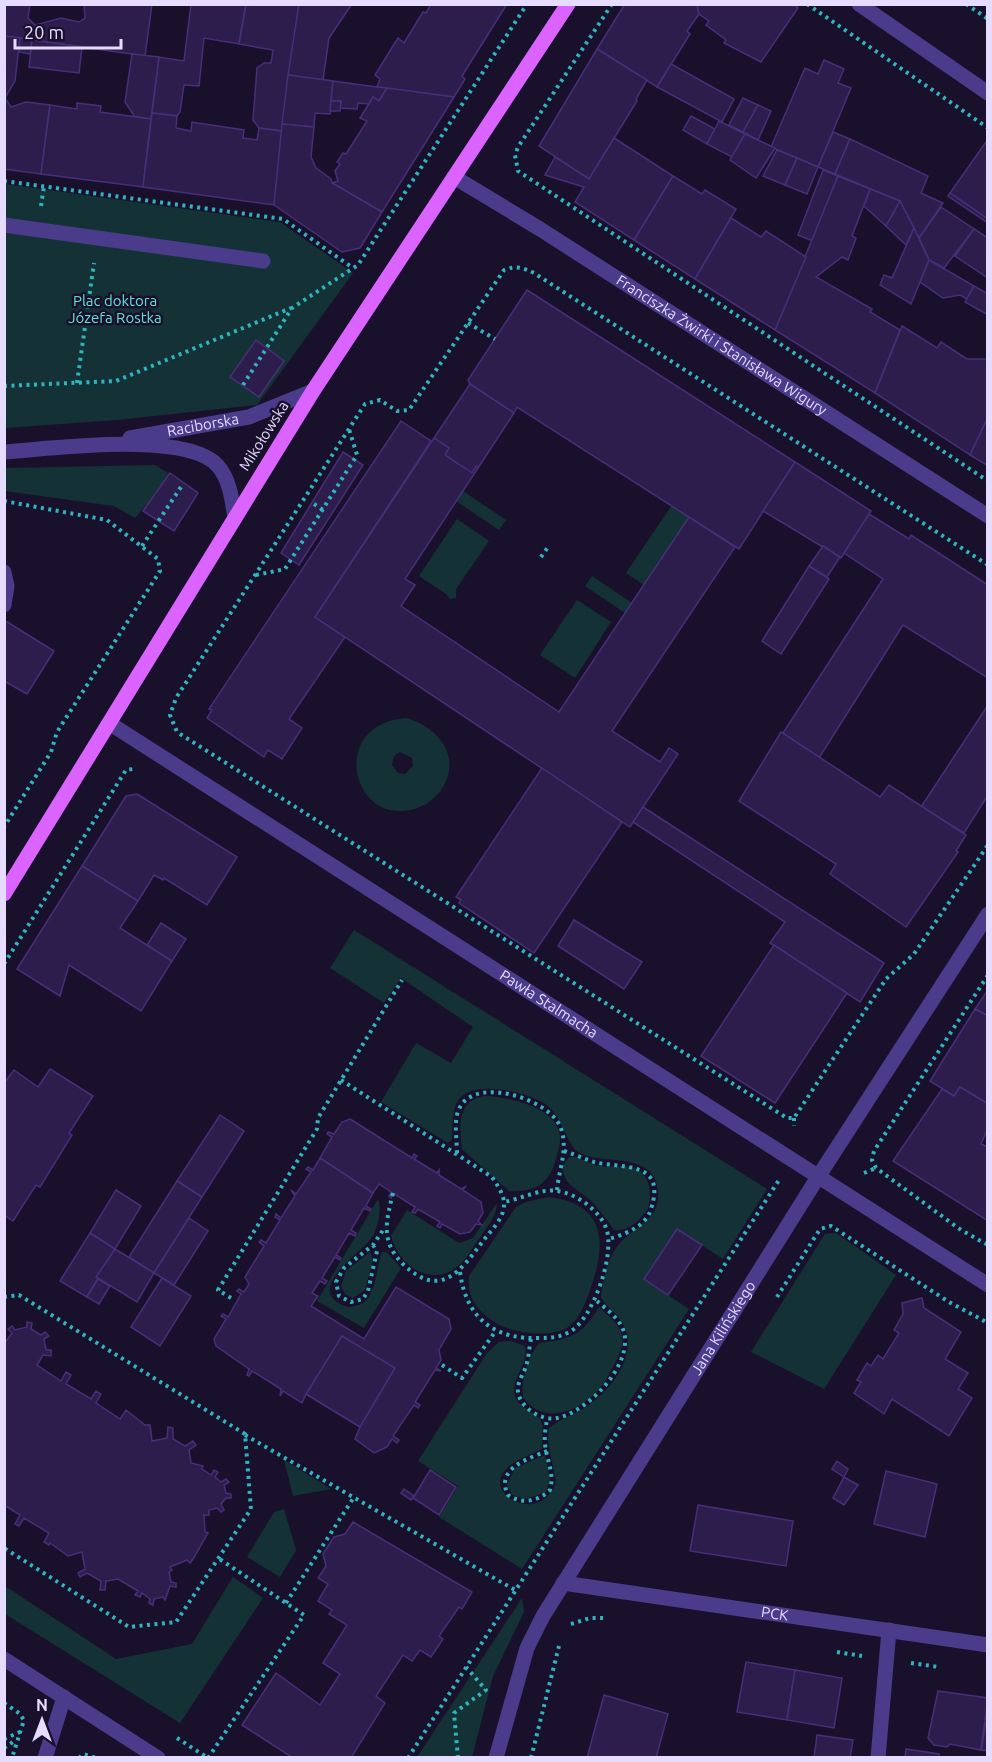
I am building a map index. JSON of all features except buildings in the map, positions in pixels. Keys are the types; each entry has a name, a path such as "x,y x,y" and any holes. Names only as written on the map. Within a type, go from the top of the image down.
{"main road":[{"name":"Mikołowska","path":"4,894 314,391 568,4"}],"street":[{"path":"859,4 987,93"},
{"name":"Franciszka Żwirki i Stanisława Wigury","path":"454,177 540,229 987,516"},
{"path":"4,225 263,261"},
{"name":"Raciborska","path":"86,446 249,417 314,391"},
{"name":"Raciborska","path":"4,452 86,446 154,445 184,448 216,463 226,479 235,518"},
{"path":"4,572 7,586 4,605"},
{"name":"Pawła Stalmacha","path":"109,723 987,1285"},
{"name":"Jana Kilińskiego","path":"496,1758 527,1648 563,1583 818,1177 987,914"},
{"name":"PCK","path":"563,1583 987,1645"},
{"path":"878,1758 889,1630"},
{"path":"4,1659 158,1758"},
{"path":"45,1758 64,1697"}],"path":[{"path":"4,386 116,381 292,308 358,265 527,4"},
{"path":"612,4 518,147 515,164 518,171 987,481"},
{"path":"807,4 987,128"},
{"path":"966,4 987,19"},
{"path":"4,181 283,219 353,268"},
{"path":"794,1118 787,1118 177,732 170,715 176,698 365,404 380,400 397,411 409,410 504,270 521,267 534,273 987,565"},
{"path":"77,383 92,276"},
{"path":"243,385 292,308"},
{"path":"468,323 495,339"},
{"path":"255,575 285,569 323,510 357,455 349,429"},
{"path":"142,546 183,484"},
{"path":"4,501 107,520 158,559 160,571 57,732 51,752 4,827"},
{"path":"314,504 323,510"},
{"path":"541,557 548,547"},
{"path":"4,964 126,770 143,766"},
{"path":"794,1126 794,1118 886,979 914,954 987,844"},
{"path":"987,975 873,1151 872,1160 876,1168 961,1230 987,1245"},
{"path":"231,1298 218,1290 317,1129 318,1118 402,981"},
{"path":"341,1080 492,1177 504,1202 502,1216 460,1272 438,1281 415,1275 392,1251 385,1226"},
{"path":"457,1154 457,1115 460,1105 471,1095 482,1092 501,1093 529,1100 547,1111 559,1124 564,1151 557,1190"},
{"path":"564,1151 595,1162 634,1166 644,1171 653,1185 651,1212 640,1225 624,1235 608,1239"},
{"path":"864,1173 876,1168"},
{"path":"408,1758 776,1188 780,1178 776,1173"},
{"path":"460,1272 463,1293 473,1311 495,1332 531,1339 558,1337 572,1331 584,1320 596,1300 608,1249 607,1229 595,1210 573,1196 557,1190 504,1202"},
{"path":"373,1245 377,1251 376,1258 368,1291 363,1299 351,1302 339,1296 336,1282 344,1268 373,1245 385,1226 393,1193"},
{"path":"775,1299 820,1229 831,1226 949,1302 987,1323"},
{"path":"4,1297 19,1296 244,1434 515,1590"},
{"path":"531,1339 527,1364 517,1388 525,1405 547,1419 558,1418 590,1401 608,1384 623,1356 626,1337 617,1319 596,1300"},
{"path":"442,1365 462,1378 495,1332"},
{"path":"546,1451 509,1471 505,1481 508,1495 513,1499 530,1501 540,1498 550,1490 552,1483 546,1451 547,1419"},
{"path":"4,1548 129,1627 176,1622 251,1509 244,1434"},
{"path":"286,1603 354,1497"},
{"path":"208,1758 304,1615 218,1558"},
{"path":"567,1628 572,1622 590,1618 615,1618"},
{"path":"531,1758 562,1634"},
{"path":"828,1651 944,1668"},
{"path":"458,1758 454,1713 486,1690 466,1667"},
{"path":"4,1703 19,1713 24,1720 12,1758"},
{"path":"4,1739 20,1732"},
{"path":"4,1748 18,1739"},
{"path":"79,1758 83,1754 97,1758"}],"green space":[{"name":"Plac doktora Józefa Rostka","path":"5,184 280,222 353,273 257,405 117,420 5,428"},
{"path":"155,465 171,475 135,518 114,506 5,491 5,468"},
{"path":"463,491 506,520 499,530 456,501"},
{"path":"672,505 689,517 644,585 626,573"},
{"path":"457,519 489,541 456,589 456,598 450,599 419,576"},
{"path":"592,576 632,603 625,613 585,586"},
{"path":"577,600 611,622 575,678 540,655"},
{"path":"406,718 427,728 443,744 448,753 448,775 443,787 431,801 414,809 392,811 375,803 363,790 357,772 358,754 365,737 381,724","holes":["400,752 412,758 413,766 405,774 398,773 392,765 394,756"]},
{"path":"354,930 767,1189 723,1259 677,1229 644,1279 689,1309 522,1569 439,1517 458,1486 418,1461 487,1353 499,1342 511,1341 525,1346 525,1358 514,1391 521,1405 541,1421 542,1449 512,1464 502,1474 500,1485 505,1494 514,1501 525,1504 537,1503 548,1496 556,1482 548,1441 549,1428 581,1410 601,1395 618,1374 624,1362 628,1338 622,1322 601,1297 603,1283 609,1261 616,1247 648,1219 657,1205 657,1185 653,1175 636,1164 591,1157 577,1151 549,1107 517,1093 490,1089 467,1093 459,1099 455,1108 452,1139 448,1143 381,1102 416,1043 451,1063 473,1027 401,978 384,1003 330,968"},
{"path":"484,1096 532,1106 543,1112 558,1129 560,1146 550,1174 540,1185 526,1190 509,1191 462,1149 460,1132 464,1109 475,1099"},
{"path":"569,1157 601,1166 630,1167 640,1171 649,1186 648,1209 629,1227 614,1230 593,1203 566,1178 562,1167"},
{"path":"548,1197 581,1207 591,1216 597,1227 599,1240 596,1270 584,1305 570,1326 557,1332 538,1334 509,1329 493,1321 477,1307 471,1297 469,1276 516,1207"},
{"path":"378,1199 379,1217 374,1234 341,1268 330,1288 332,1297 342,1305 350,1307 359,1305 369,1297 382,1252 386,1252 401,1268 364,1328 317,1301"},
{"path":"497,1203 492,1220 467,1256 458,1266 448,1272 437,1275 417,1270 401,1256 395,1247 391,1236 407,1210 459,1243 473,1238"},
{"path":"836,1233 896,1275 824,1389 751,1352 825,1234"},
{"path":"370,1252 373,1259 365,1290 353,1298 345,1294 341,1286 346,1271"},
{"path":"599,1307 616,1324 622,1339 620,1353 604,1383 587,1401 565,1412 543,1412 532,1407 523,1397 524,1376 531,1355 539,1343 559,1340 581,1330"},
{"path":"545,1455 550,1480 546,1492 526,1499 512,1495 507,1485 515,1468"},
{"path":"284,1460 331,1489 293,1496"},
{"path":"284,1509 296,1550 280,1577 247,1557 274,1512"},
{"path":"233,1577 263,1598 180,1723 5,1614 5,1586 116,1659 192,1644"},
{"path":"522,1598 524,1612 493,1676 472,1757 417,1757"}]}
